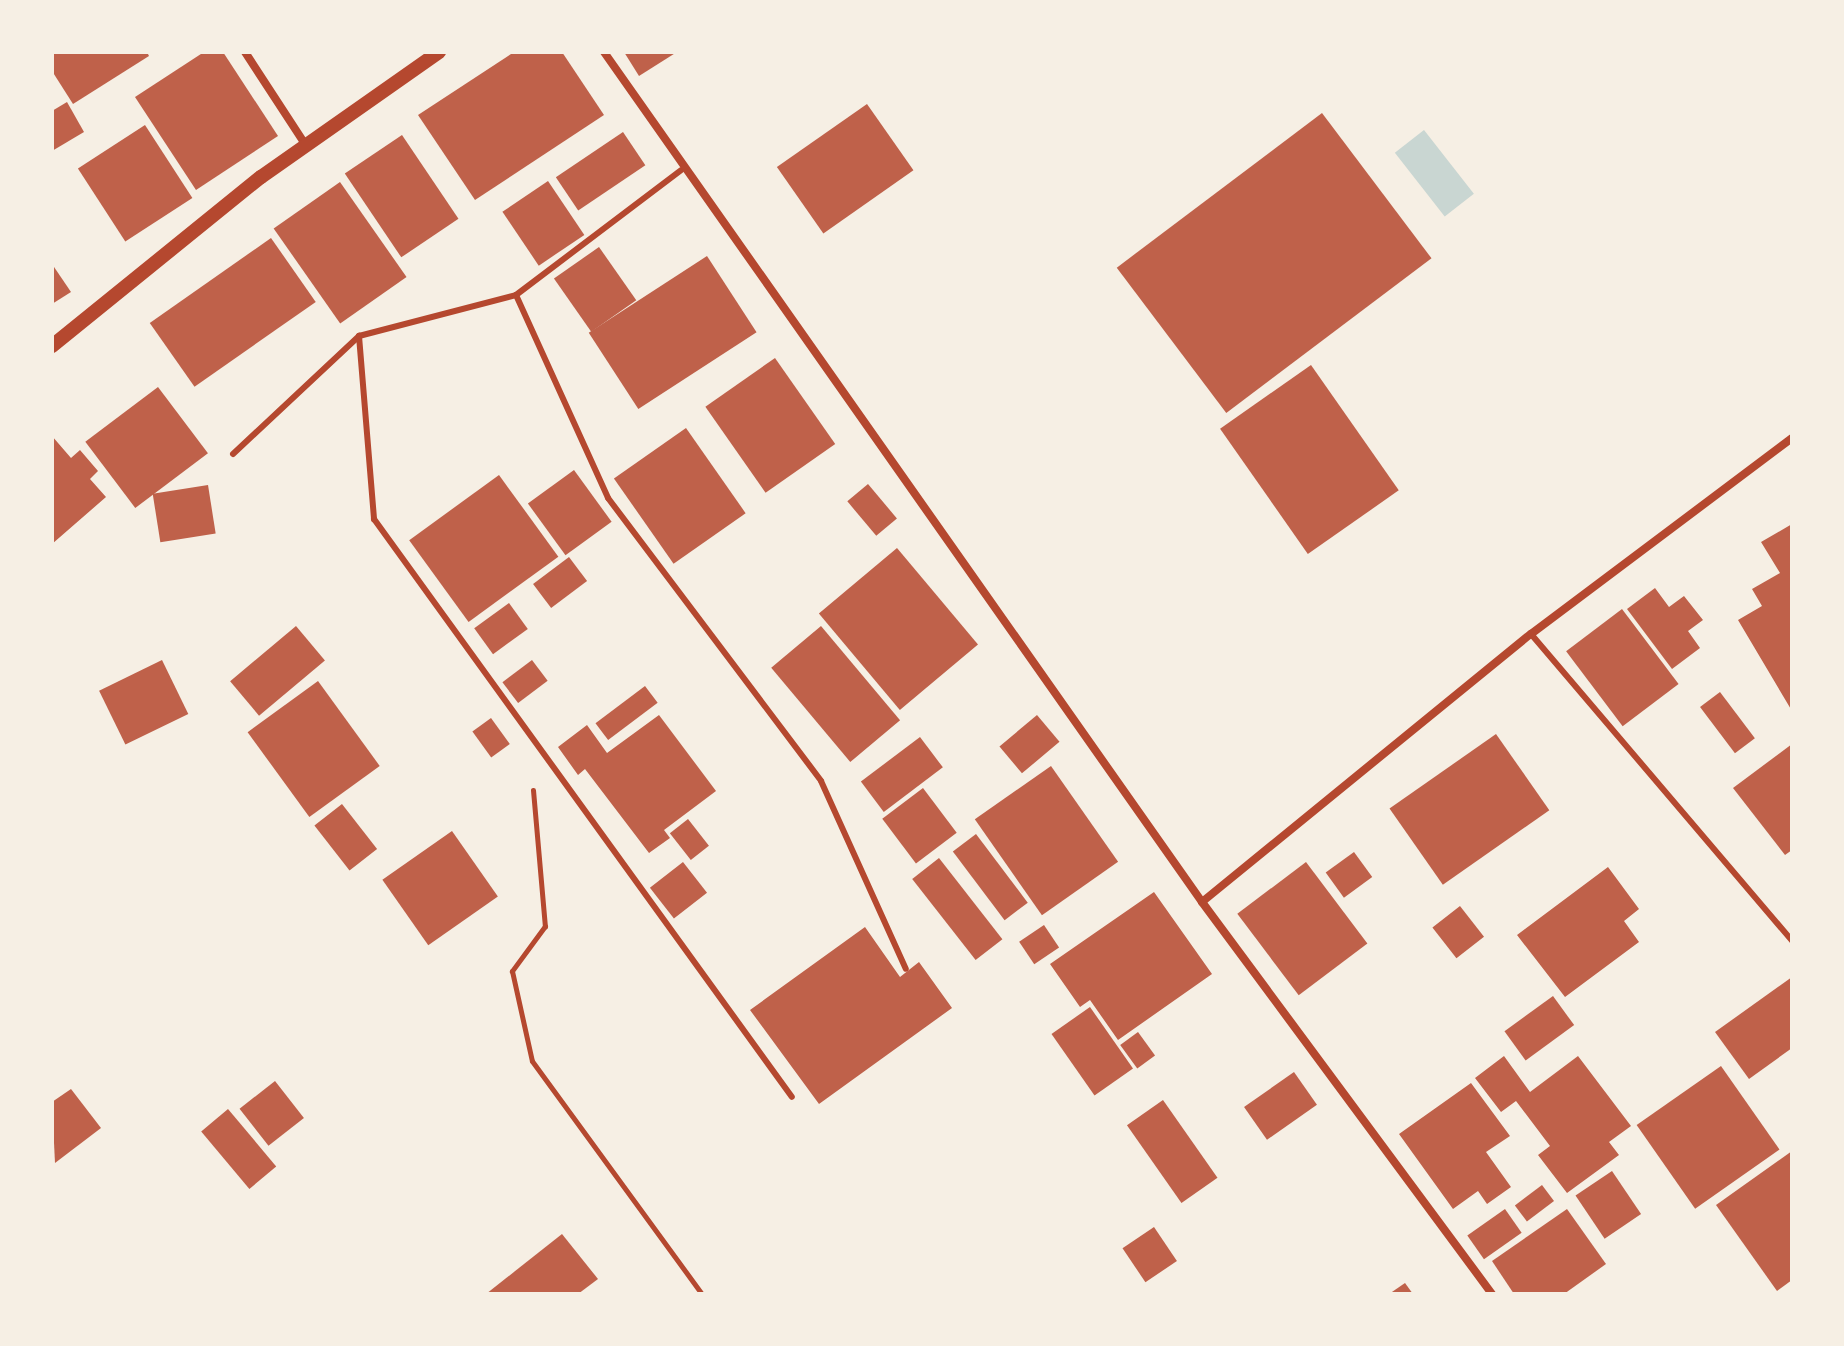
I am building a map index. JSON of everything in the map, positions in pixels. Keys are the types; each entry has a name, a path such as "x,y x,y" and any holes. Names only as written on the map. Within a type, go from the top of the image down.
{"street":[{"path":"245,52 305,144"},
{"path":"52,346 305,144 439,52"},
{"path":"604,52 681,170 1202,902 1492,1294"},
{"path":"1202,902 1531,634 1792,438"}],"lane":[{"path":"233,454 359,336 516,295 681,170"},
{"path":"516,295 608,498 821,781 906,969"},
{"path":"359,336 374,519 792,1097"},
{"path":"1531,634 1792,941"}],"path":[{"path":"526,729 545,926 512,971 532,1061 702,1294"}],"shaded area":[{"path":"1424,130 1474,194 1445,217 1395,153"}],"building":[{"path":"52,52 147,52 149,56 73,104 52,71"},
{"path":"204,52 223,52 278,136 196,190 135,97"},
{"path":"514,52 562,52 604,115 475,200 418,115"},
{"path":"624,52 677,52 639,76"},
{"path":"67,102 84,132 52,151 52,111"},
{"path":"867,104 913,170 823,233 777,167"},
{"path":"1322,113 1432,258 1226,413 1117,268"},
{"path":"145,125 192,198 125,242 78,169"},
{"path":"623,132 645,165 578,210 556,177"},
{"path":"402,135 458,219 401,257 345,174"},
{"path":"548,181 584,235 539,266 502,212"},
{"path":"340,182 407,277 340,323 274,228"},
{"path":"271,238 316,302 195,387 150,323"},
{"path":"599,247 636,300 591,332 554,279"},
{"path":"707,256 757,332 638,409 589,333"},
{"path":"52,264 71,292 52,304"},
{"path":"775,358 835,444 766,493 705,407"},
{"path":"1311,365 1399,490 1308,554 1220,429"},
{"path":"158,387 208,453 135,508 85,442"},
{"path":"686,428 746,513 674,564 614,478"},
{"path":"52,436 71,458 80,450 98,471 90,479 106,497 52,544"},
{"path":"574,470 612,522 566,555 528,504"},
{"path":"499,475 558,557 469,622 409,540"},
{"path":"868,484 897,518 876,536 847,501"},
{"path":"208,485 216,533 160,542 153,494"},
{"path":"1792,524 1792,711 1738,620 1762,606 1752,589 1780,573 1761,542"},
{"path":"897,548 978,645 900,710 819,614"},
{"path":"569,557 587,581 551,608 533,584"},
{"path":"1655,588 1669,607 1684,596 1703,620 1688,631 1700,648 1672,669 1627,609"},
{"path":"509,603 528,629 493,654 474,628"},
{"path":"1622,609 1679,684 1623,726 1566,651"},
{"path":"296,626 325,660 259,716 230,681"},
{"path":"821,626 900,720 850,762 771,668"},
{"path":"162,660 188,714 125,745 99,691"},
{"path":"532,660 548,681 518,703 502,682"},
{"path":"318,681 380,766 309,817 248,732"},
{"path":"645,686 658,703 608,740 595,723"},
{"path":"1720,692 1755,738 1735,753 1700,707"},
{"path":"659,715 716,791 664,830 670,838 649,853 585,769 578,775 558,747 587,725 607,753"},
{"path":"1037,715 1059,742 1022,773 999,746"},
{"path":"491,718 510,744 491,757 472,732"},
{"path":"1496,734 1549,810 1443,885 1390,809"},
{"path":"920,737 943,767 884,812 861,782"},
{"path":"1792,744 1792,850 1785,855 1733,788"},
{"path":"1051,766 1118,862 1042,915 975,819"},
{"path":"923,788 957,833 916,863 882,819"},
{"path":"342,804 377,849 350,870 314,826"},
{"path":"688,819 709,846 691,860 670,833"},
{"path":"452,831 498,897 428,945 382,880"},
{"path":"976,834 1028,903 1005,920 953,851"},
{"path":"1354,852 1372,877 1344,898 1326,873"},
{"path":"939,858 1002,939 976,960 912,879"},
{"path":"683,862 707,893 674,919 650,888"},
{"path":"1306,862 1367,943 1299,995 1237,914"},
{"path":"1608,867 1639,909 1624,921 1639,942 1565,997 1517,935"},
{"path":"1154,892 1212,974 1118,1040 1090,1000 1080,1007 1050,964"},
{"path":"1460,906 1484,937 1456,958 1432,928"},
{"path":"1044,925 1059,947 1034,964 1019,942"},
{"path":"865,927 900,977 919,962 952,1008 819,1104 750,1010"},
{"path":"1792,977 1792,1048 1749,1079 1715,1032"},
{"path":"1553,996 1574,1025 1526,1060 1504,1031"},
{"path":"1090,1007 1133,1068 1095,1095 1051,1034"},
{"path":"1138,1032 1155,1055 1137,1068 1120,1045"},
{"path":"1504,1056 1530,1092 1578,1056 1631,1126 1609,1142 1619,1155 1567,1193 1538,1155 1550,1146 1516,1101 1501,1112 1475,1078"},
{"path":"1721,1066 1780,1150 1695,1209 1637,1125"},
{"path":"1294,1072 1317,1105 1267,1140 1244,1107"},
{"path":"275,1081 304,1118 268,1146 240,1109"},
{"path":"1471,1083 1510,1136 1486,1152 1511,1187 1487,1204 1478,1191 1453,1209 1399,1134"},
{"path":"71,1089 101,1128 55,1163 52,1102"},
{"path":"1163,1100 1217,1178 1181,1203 1127,1125"},
{"path":"228,1109 276,1166 249,1189 201,1131"},
{"path":"1792,1151 1792,1280 1777,1291 1716,1205"},
{"path":"1612,1171 1641,1214 1605,1239 1576,1196"},
{"path":"1542,1185 1554,1201 1527,1221 1515,1205"},
{"path":"1505,1209 1522,1233 1484,1259 1467,1235"},
{"path":"1567,1209 1606,1264 1564,1294 1514,1294 1492,1261"},
{"path":"1154,1227 1177,1261 1145,1282 1122,1248"},
{"path":"562,1234 598,1279 578,1294 486,1294"},
{"path":"1405,1283 1413,1294 1389,1294"}]}
